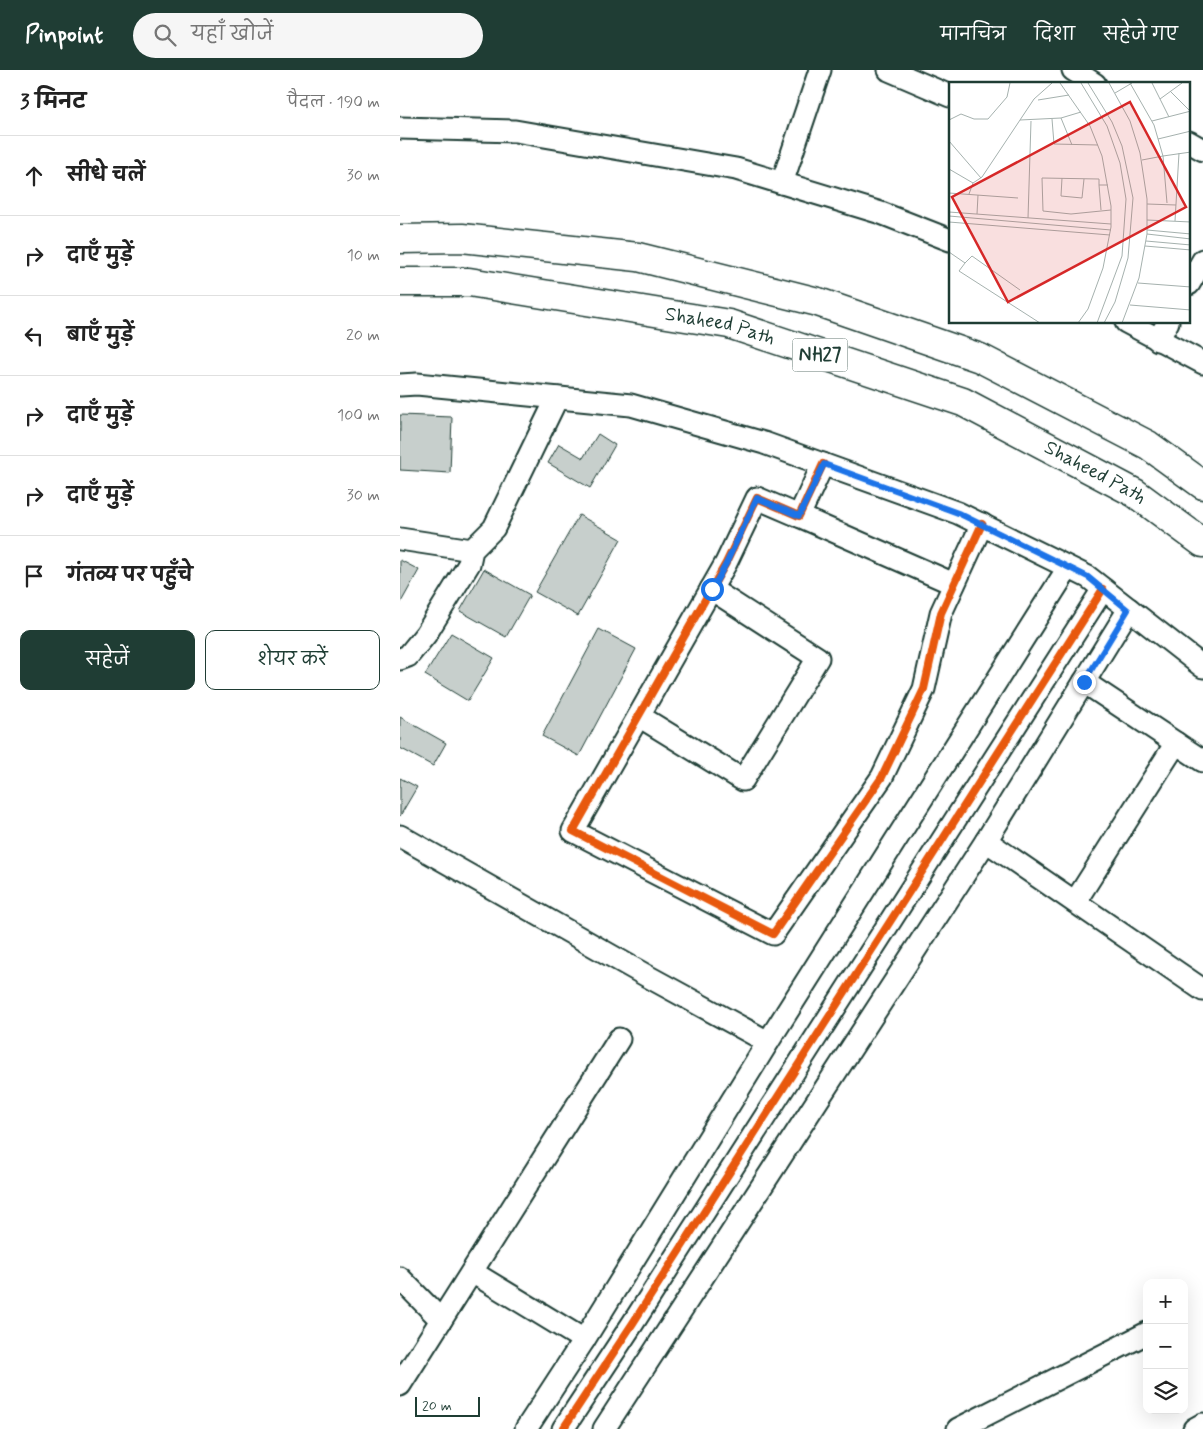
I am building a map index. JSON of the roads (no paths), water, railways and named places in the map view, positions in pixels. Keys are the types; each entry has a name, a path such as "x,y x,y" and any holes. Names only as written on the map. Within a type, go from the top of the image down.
{"highway":[{"name":"NH27","path":"400,239 462,238 638,257 818,302 980,358 1148,446 1203,485"},
{"name":"Shaheed Path","path":"400,282 469,282 729,324 963,402 1135,493 1203,543"}],"street":[{"path":"782,183 820,70"},
{"path":"889,70 949,96"},
{"path":"1073,70 1092,82"},
{"path":"400,128 516,131 736,169 881,213 949,240"},
{"path":"1190,143 1203,150"},
{"path":"1190,282 1203,260"},
{"path":"1134,324 1163,331 1203,363"},
{"path":"400,385 417,384 631,405 764,443 824,464 958,513 1088,577 1203,667"},
{"path":"400,658 408,656 426,634 469,564 472,550 494,528 557,398"},
{"path":"799,516 824,464"},
{"path":"954,584 757,498 726,564 573,831 773,934 882,777 924,689 941,613 982,524"},
{"path":"400,539 472,550"},
{"path":"526,1429 584,1340 768,1042 1068,568"},
{"path":"639,716 742,780 818,658 712,589"},
{"path":"563,1429 639,1314 1103,589"},
{"path":"604,1429 986,841 1128,610"},
{"path":"1084,682 1203,761"},
{"path":"1075,902 1176,743"},
{"path":"400,836 647,976 768,1042"},
{"path":"986,841 1203,990"},
{"path":"400,1385 620,1039"},
{"path":"472,1272 584,1340"},
{"path":"400,1278 441,1320"},
{"path":"958,1429 1143,1335"},
{"path":"1194,1429 1203,1424"}]}
